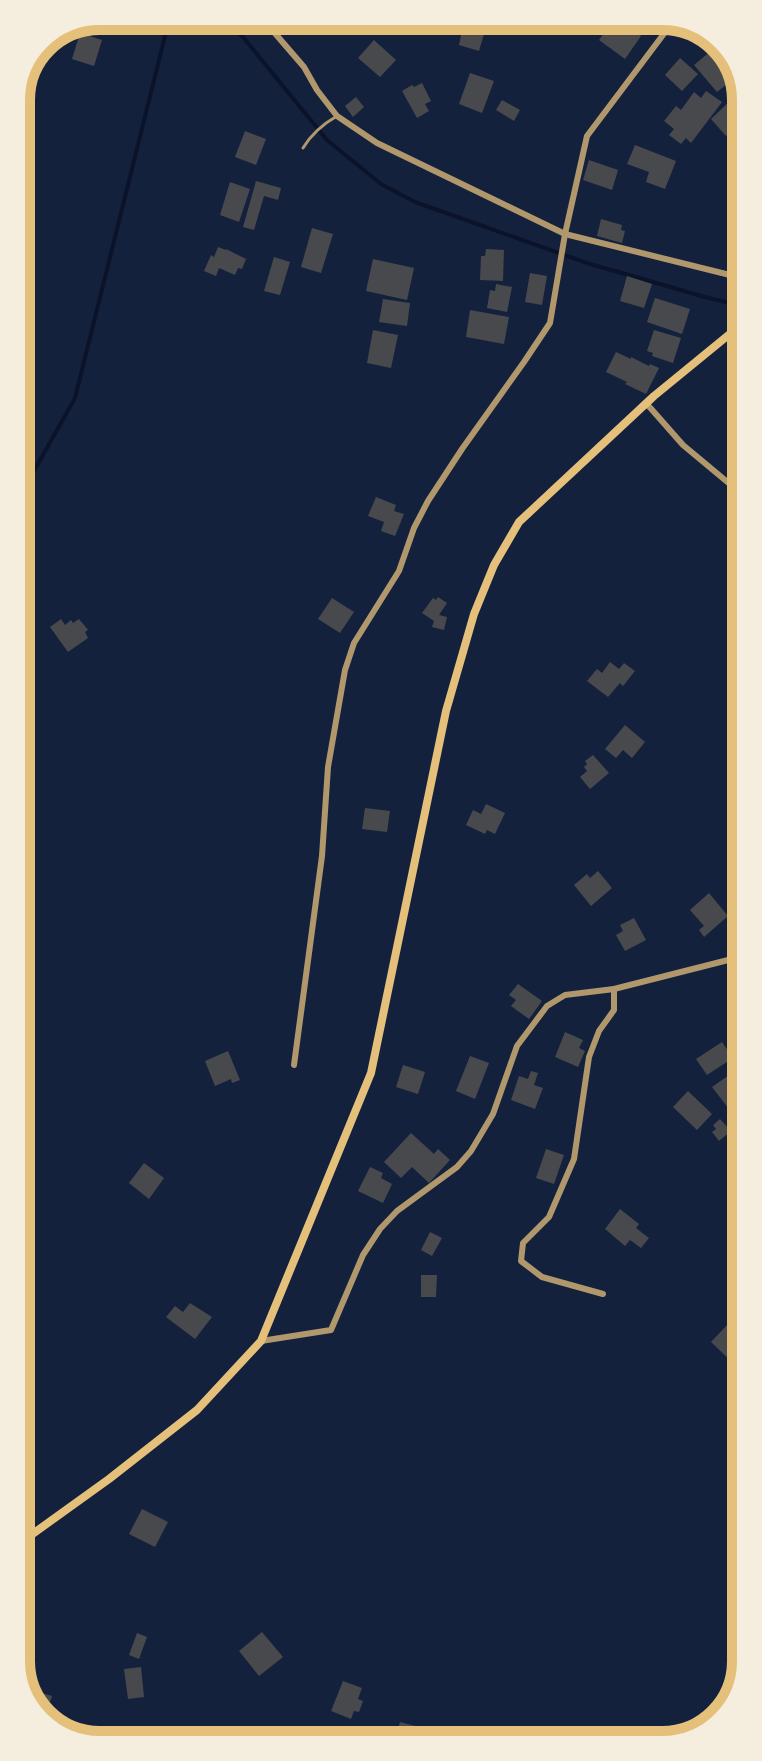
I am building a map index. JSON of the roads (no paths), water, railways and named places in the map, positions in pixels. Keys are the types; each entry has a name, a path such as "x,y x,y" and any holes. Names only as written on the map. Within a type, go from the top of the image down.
{"main road":[{"path":"30,1536 197,1410 261,1341 371,1073 446,711 474,614 494,565 519,522 646,403 732,332"}],"street":[{"path":"272,30 304,67 337,116 377,143 565,234 732,276"},
{"path":"294,1065 322,856 328,767 345,670 354,643 399,571 414,528 428,501 550,323 562,248 587,136 667,30"},
{"path":"646,403 683,445 732,486"},
{"path":"261,1341 331,1330 363,1255 380,1229 397,1211 457,1167 471,1151 493,1114 517,1046 547,1006 565,995 614,989 732,959"},
{"path":"603,1294 542,1277 521,1261 523,1243 549,1217 574,1159 589,1057 599,1031 614,1010 614,989"}],"lane":[{"path":"303,148 323,124 337,116"}],"waterway":[{"path":"30,478 75,398 167,30"},
{"path":"234,30 327,140 381,184 415,202 587,263 732,304"}]}
